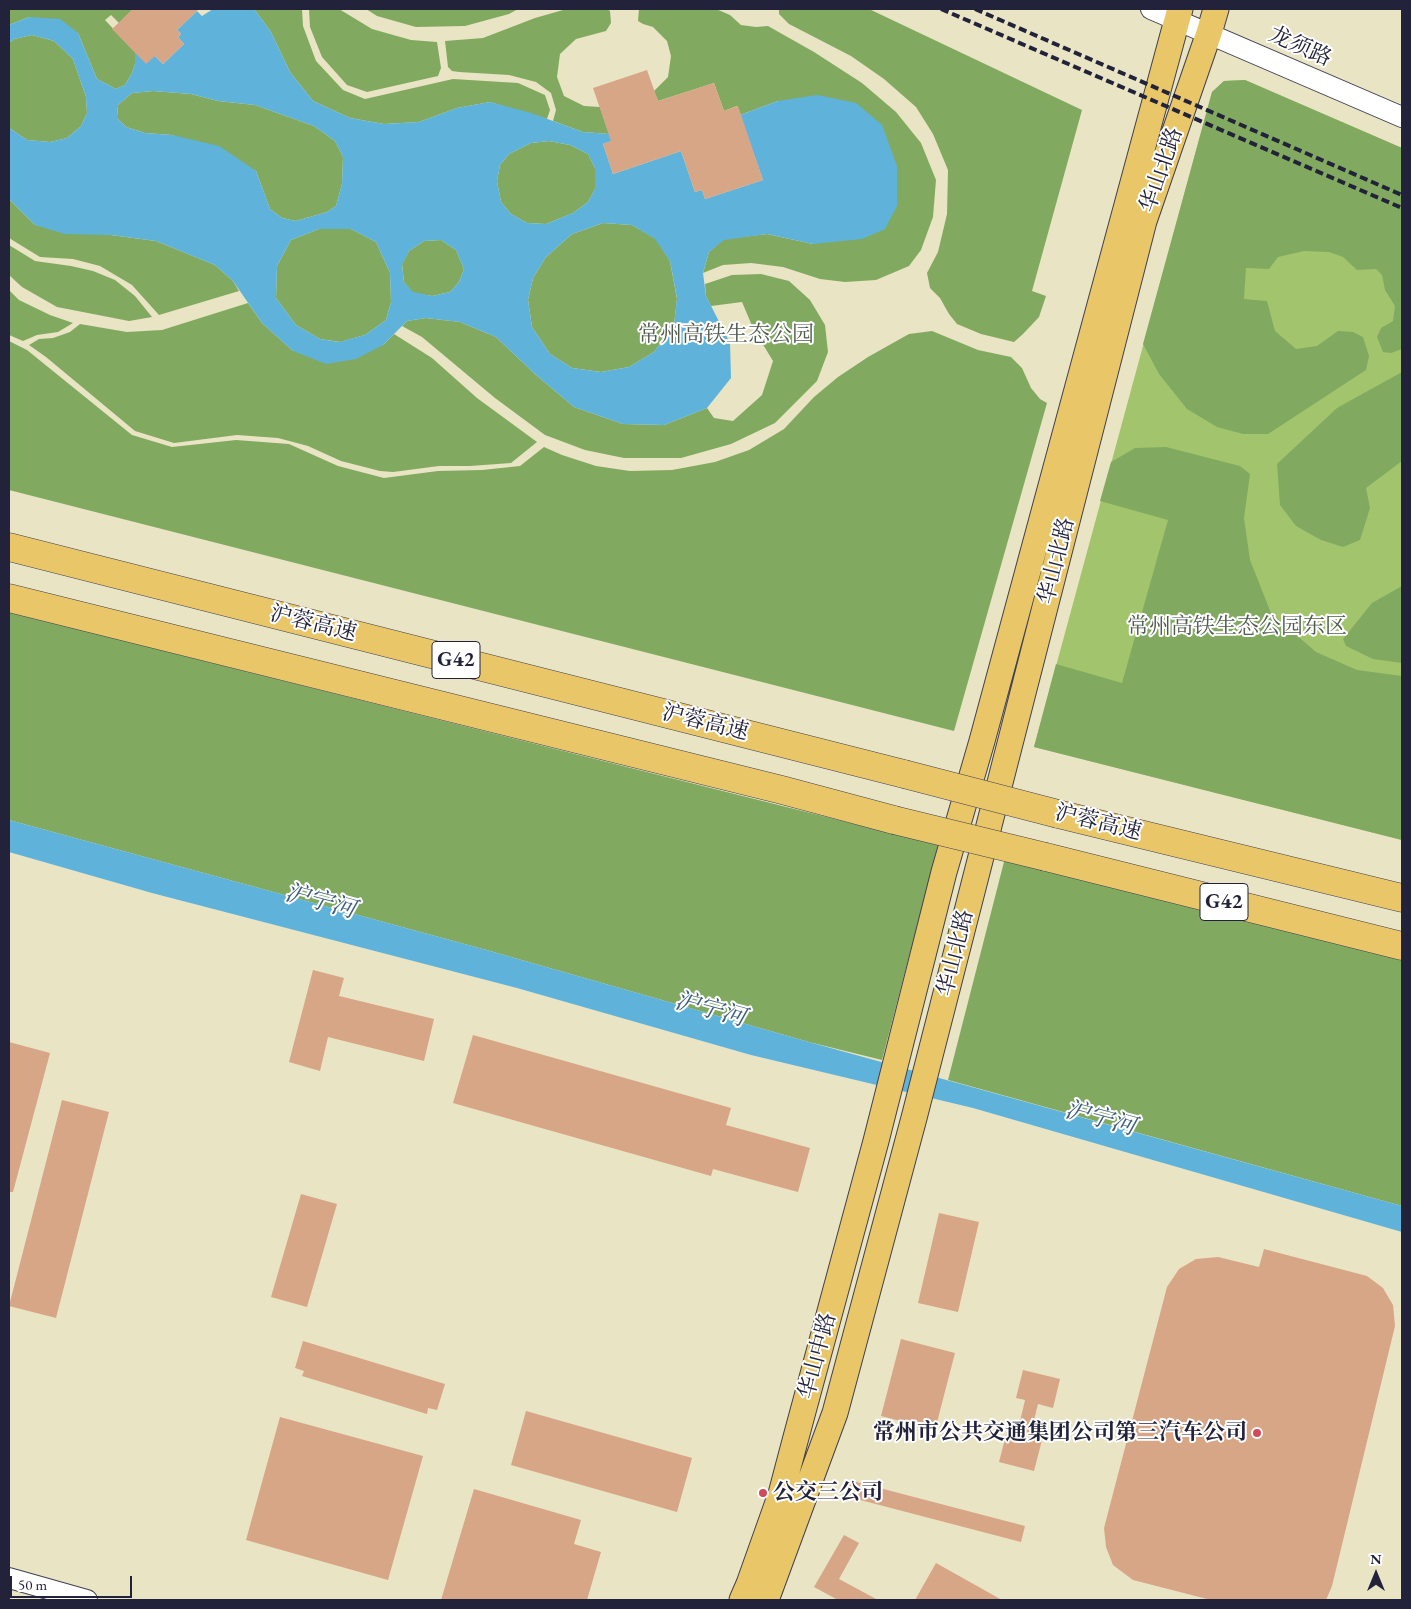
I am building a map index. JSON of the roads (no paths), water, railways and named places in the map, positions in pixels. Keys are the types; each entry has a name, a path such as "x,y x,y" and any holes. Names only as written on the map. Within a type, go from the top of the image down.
{"highway":[{"name":"沪蓉高速","path":"9,547 1058,814 1402,898"},
{"name":"沪蓉高速","path":"9,598 1402,946"}],"main road":[{"name":"华山北路","path":"914,1118 1144,221 1216,9"},
{"name":"华山北路","path":"884,1107 944,872 982,741 1179,14"},
{"name":"华山中路","path":"742,1600 781,1494 884,1107"},
{"name":"华山中路","path":"768,1597 835,1413 914,1118"}],"street":[{"name":"龙须路","path":"1152,9 1179,14 1209,33 1402,117"},
{"path":"9,1578 87,1600"}],"water":[{"path":"213,9 254,9 271,32 290,72 313,101 350,118 384,124 419,122 457,108 490,102 531,113 583,132 609,134 612,141 603,144 613,174 681,151 695,192 702,190 705,199 763,180 740,115 778,101 817,95 856,103 882,125 897,166 897,206 885,229 862,239 813,244 767,234 724,240 709,252 703,273 706,296 730,343 731,378 707,408 664,425 623,424 574,407 536,375 496,337 460,322 426,318 407,321 383,345 356,359 326,364 293,351 262,323 233,281 215,265 156,241 111,235 65,234 35,225 9,199 9,128 27,140 50,142 67,138 81,126 87,113 86,97 73,59 54,41 32,35 14,39 9,43 9,25 29,17 60,19 78,33 97,79 116,89 125,85 132,73 135,64 135,52 155,56 163,64 184,44 178,37 181,34 177,30 197,11 202,16","holes":["153,91 191,94 218,101 255,105 314,126 335,141 343,157 342,184 336,206 327,212 296,221 282,218 270,209 256,171 219,146 172,135 145,133 126,127 117,118 118,105 132,93","549,141 570,145 588,154 595,168 595,189 588,202 573,213 546,224 527,223 511,214 501,202 497,181 500,165 509,154 531,143","603,223 632,225 655,239 670,261 677,298 674,325 654,352 629,367 601,372 572,368 550,354 532,327 528,300 533,278 546,257 572,234","319,229 351,229 376,242 390,273 391,302 386,320 365,335 339,342 320,339 296,325 276,298 277,266 291,240","441,240 456,250 464,269 459,282 450,292 432,296 413,292 404,282 402,265 409,251 424,241"]},
{"path":"9,820 483,949 809,1042 1402,1206 1402,1232 973,1108 751,1055 517,988 152,893 9,852"}],"railway":[{"path":"941,9 1402,208"},
{"path":"975,9 1402,195"}],"place":[{"name":"常州市公共交通集团公司第三汽车公司","path":"1257,1433"},
{"name":"公交三公司","path":"763,1493"}],"park label":[{"name":"常州高铁生态公园","path":"726,335"},
{"name":"常州高铁生态公园东区","path":"1237,627"}],"water label":[{"name":"沪宁河","path":"320,902"},
{"name":"沪宁河","path":"710,1010"},
{"name":"沪宁河","path":"1100,1119"}]}
